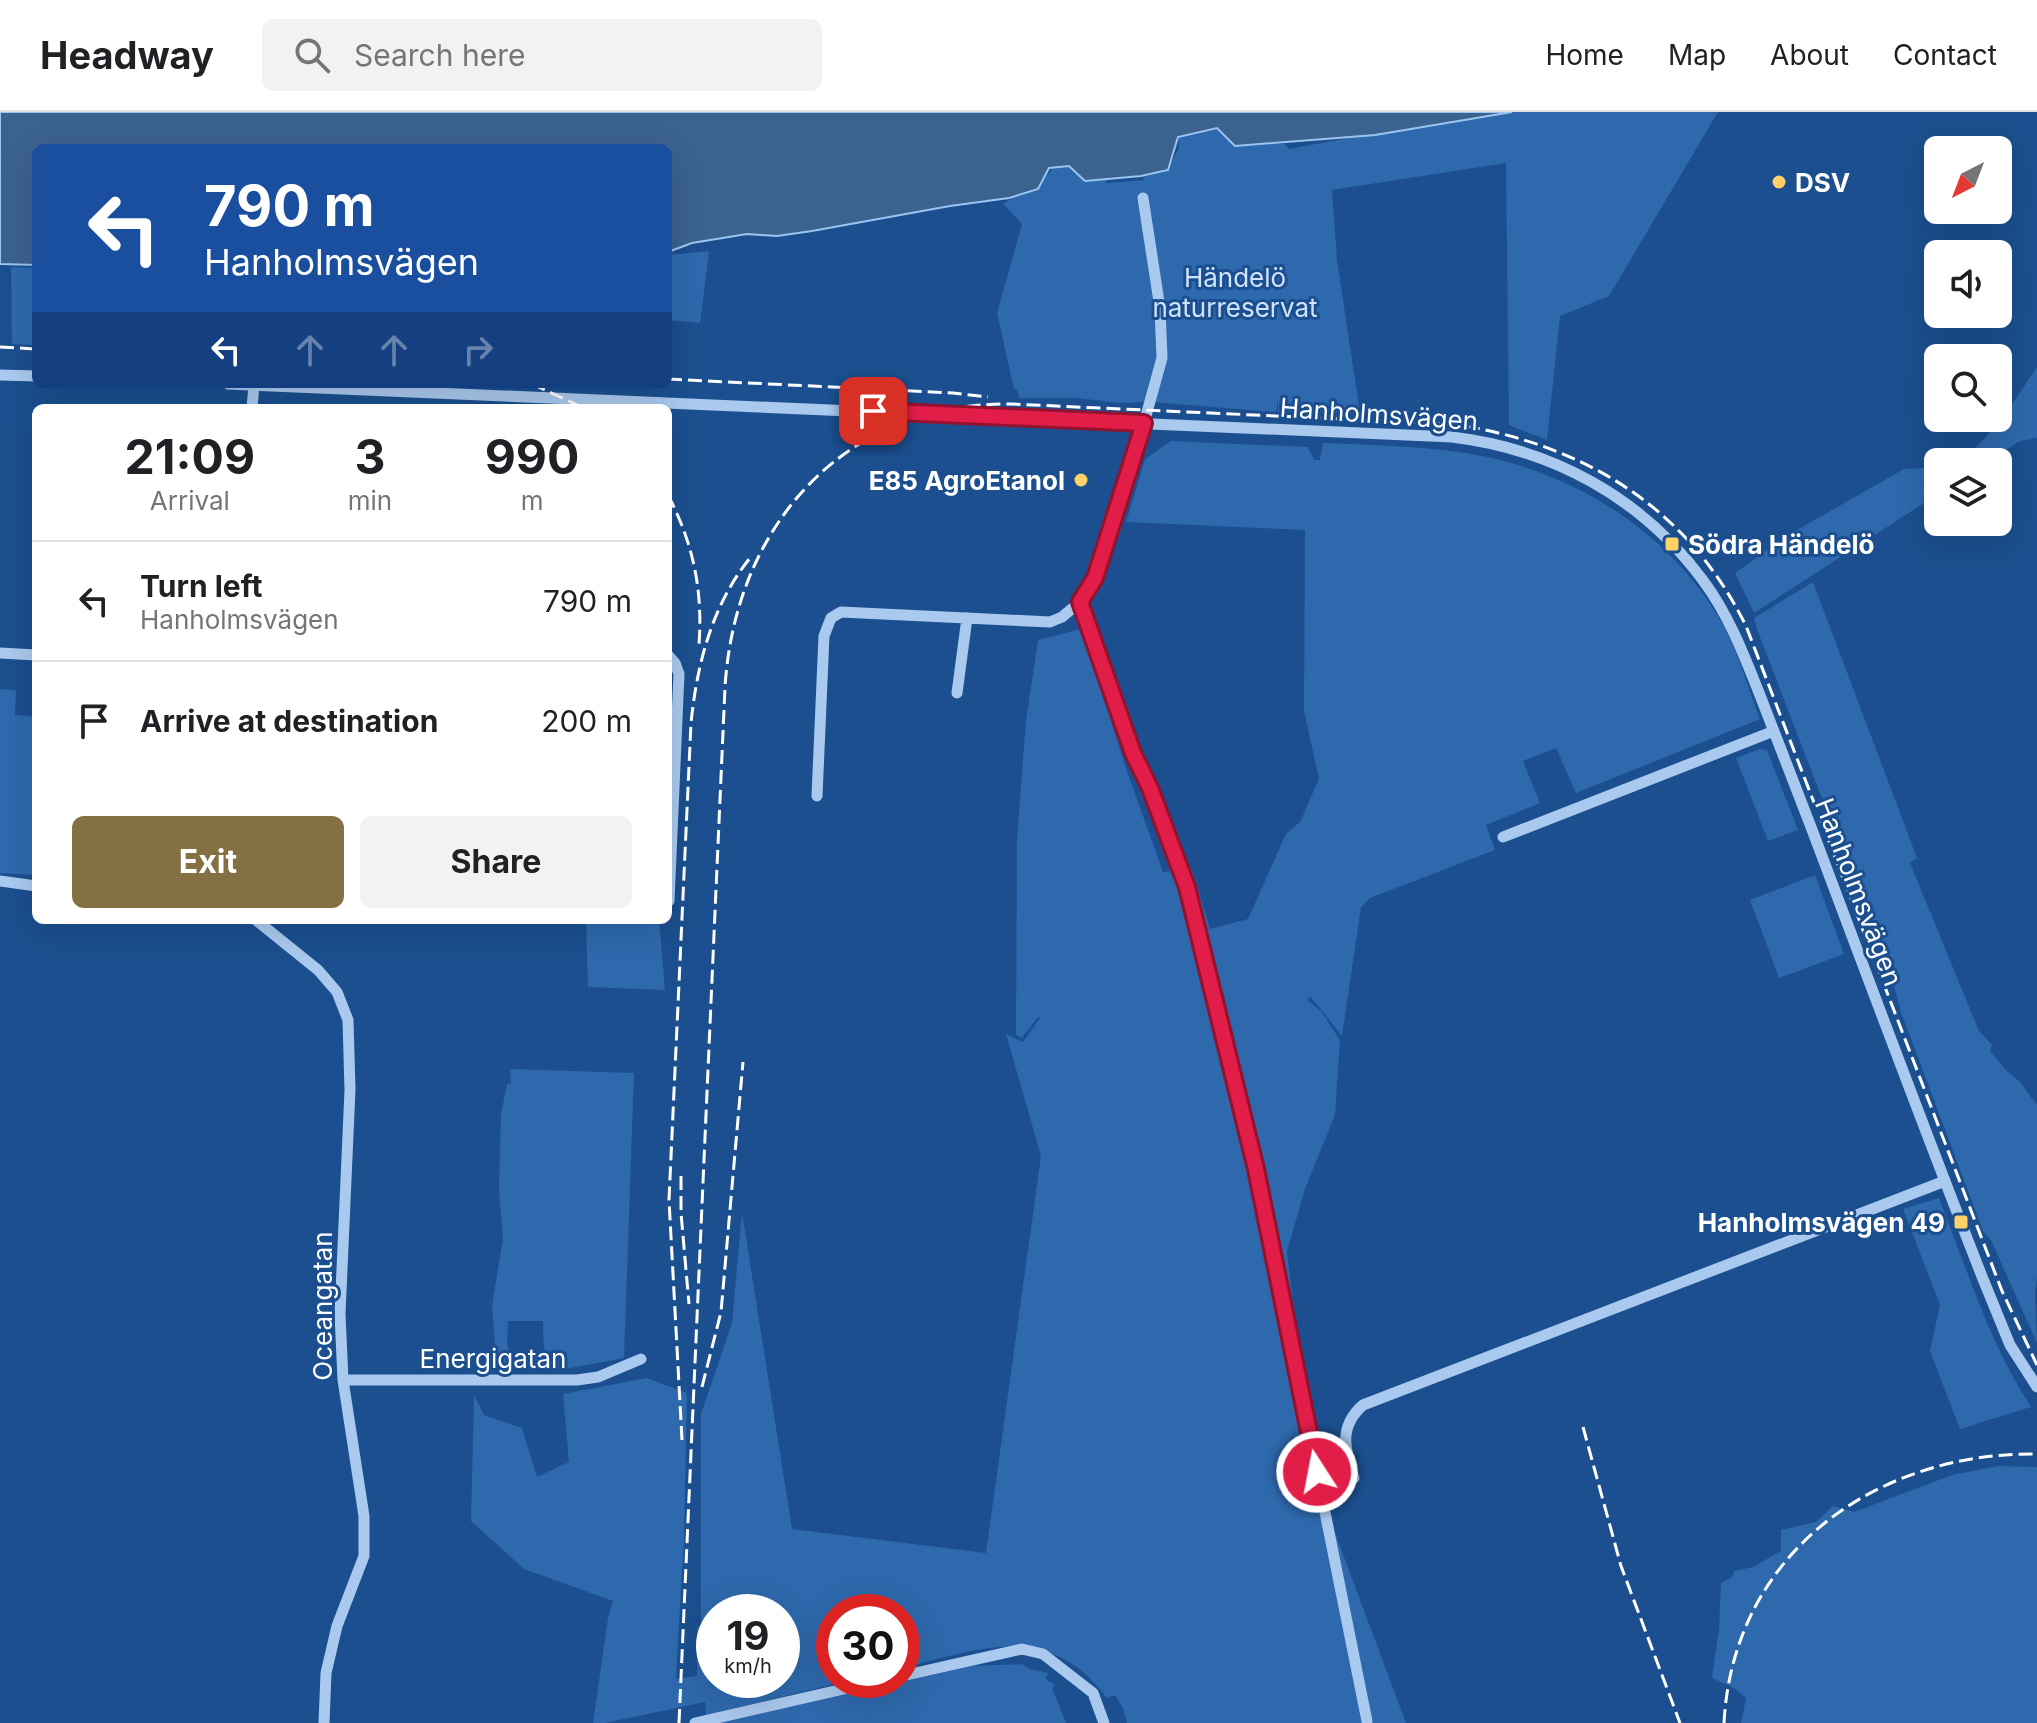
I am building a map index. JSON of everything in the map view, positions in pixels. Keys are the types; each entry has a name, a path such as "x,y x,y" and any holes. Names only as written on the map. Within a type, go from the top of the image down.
{"street":[{"path":"817,796 824,636 831,618 841,612 1050,622 1062,617 1080,602 1095,578 1162,358 1160,308 1143,198"},
{"path":"0,375 32,376"},
{"name":"Hanholmsvägen","path":"308,388 594,404"},
{"name":"Hanholmsvägen","path":"672,407 1452,437 1512,448 1574,471 1631,506 1672,544 1702,579 1730,623 2010,1345 2037,1387"},
{"path":"1080,602 1133,753 1150,788 1187,887 1256,1169 1367,1721"},
{"path":"957,693 967,618"},
{"path":"0,653 32,655"},
{"path":"672,660 679,674 672,833"},
{"path":"1503,837 1774,731"},
{"path":"0,881 32,885"},
{"name":"Oceangatan","path":"261,924 318,970 337,992 348,1020 350,1090 340,1314 343,1380 364,1516 364,1556 337,1626 326,1673 324,1723"},
{"path":"1354,1478 1344,1438 1347,1424 1363,1405 1945,1181"},
{"name":"Energigatan","path":"343,1380 577,1380 598,1377 641,1359"},
{"path":"920,1672 1022,1649 1043,1654 1093,1693 1104,1723"},
{"path":"695,1723 816,1695"}],"green space":[{"name":"Händelö naturreservat","path":"1489,112 1718,112 1609,296 1560,316 1547,440 1509,425 1506,163 1332,190 1337,260 1360,413 1278,412 1278,399 1276,412 1151,402 1019,398 1014,389 997,313 1022,224 1003,204 1046,176 1059,162 1106,178 1107,183 1144,180 1143,174 1167,171 1179,148 1178,135 1222,127 1238,143 1285,144 1289,149"},
{"path":"709,251 700,323 672,320 672,255"},
{"path":"11,267 32,268 32,345 12,344"},
{"path":"2037,367 2037,438 2020,441 2009,448 1976,448 1990,432 2012,432 2012,404"},
{"path":"1171,441 1308,447 1314,460 1320,460 1323,443 1385,445 1447,450 1523,467 1591,496 1622,515 1678,563 1702,592 1728,634 1760,719 1576,793 1556,748 1523,761 1540,803 1486,825 1495,850 1370,898 1361,907 1342,1036 1311,997 1308,998 1321,1011 1340,1040 1335,1115 1305,1189 1287,1251 1296,1364 1328,1514 1406,1723 1127,1723 1115,1695 1107,1698 1085,1674 1062,1658 1037,1649 986,1649 920,1664 920,1594 816,1594 816,1689 800,1692 800,1594 701,1594 701,1414 732,1323 742,1212 792,1529 986,1553 1041,1156 1006,1034 1023,1042 1040,1018 1022,1038 1016,1035 1017,840 1026,721 1038,640 1081,629 1163,872 1192,869 1210,929 1248,919 1286,834 1300,822 1319,779 1304,711 1305,530 1126,522 1145,459"},
{"path":"1924,468 1924,503 1754,613 1735,573 1790,534 1904,469"},
{"path":"1813,582 1917,858 1910,863 1979,1031 1992,1045 1990,1051 2037,1105 2037,1343 1991,1240 1983,1231 1894,986 1758,632 1754,618"},
{"path":"0,689 16,690 15,715 32,717 32,875 0,873"},
{"path":"1760,749 1767,750 1798,830 1768,841 1736,758"},
{"path":"1815,875 1844,954 1779,978 1750,900"},
{"path":"586,924 659,924 665,990 588,987"},
{"path":"510,1069 634,1073 624,1358 565,1369 497,1370 492,1307 503,1238 499,1192 501,1115 507,1084 511,1083","holes":["508,1321 543,1321 544,1353 510,1354"]},
{"path":"1939,1198 1991,1331 2031,1407 1960,1429 1930,1351 1940,1305 1903,1209"},
{"path":"647,1378 687,1393 684,1537 676,1679 696,1676 696,1698 777,1698 706,1715 705,1702 593,1723 613,1601 524,1569 471,1521 474,1395 484,1415 522,1428 537,1477 569,1462 563,1394"},
{"path":"1998,1466 2037,1467 2037,1723 1741,1723 1746,1698 1734,1688 1712,1678 1721,1583 1732,1577 1734,1571 1753,1567 1781,1551 1781,1530 1816,1522 1833,1506 1854,1512 1952,1475"},
{"path":"1022,1664 1048,1673 1046,1679 1055,1685 1052,1688 1066,1723 710,1723 825,1698 920,1698 920,1677 972,1666"}],"shaded area":[{"path":"0,112 1512,112 1375,135 1235,146 1217,128 1178,137 1168,170 1141,176 1085,181 1069,166 1049,168 1038,189 1009,198 777,236 747,234 692,243 672,250 672,144 32,144 32,265 0,264"}],"railway":[{"path":"0,347 32,349"},
{"path":"672,379 988,397"},
{"path":"541,388 575,404"},
{"path":"679,1723 725,687 733,629 750,575 776,526 809,484 850,450 897,425 951,409 1011,404 1453,424 1545,447 1587,465 1626,488 1662,515 1694,547 1722,584 1746,626 2002,1291 2037,1365"},
{"path":"672,503 690,549 698,586 699,644"},
{"path":"682,1440 669,1200 691,723 697,679 708,636 726,595 750,558"},
{"path":"702,1387 721,1312 743,1062"},
{"path":"681,1176 689,1304"},
{"path":"1583,1427 1621,1566 1680,1723"},
{"path":"1724,1723 1733,1663 1754,1609 1785,1563 1824,1524 1870,1493 1921,1471 1978,1458 2037,1454"}],"place":[{"name":"DSV","path":"1779,182"},
{"name":"E85 AgroEtanol","path":"1081,480"},
{"name":"Södra Händelö","path":"1672,544"},
{"name":"Hanholmsvägen 49","path":"1961,1222"}],"route":[{"path":"873,411 1144,423 1095,578 1080,602 1133,753 1150,788 1187,887 1256,1169 1317,1472"}]}
